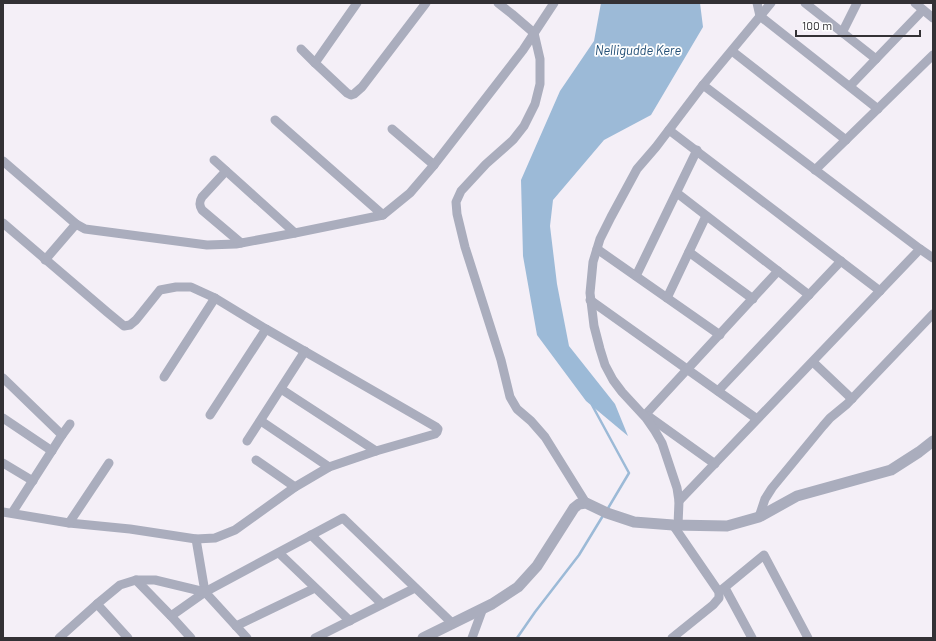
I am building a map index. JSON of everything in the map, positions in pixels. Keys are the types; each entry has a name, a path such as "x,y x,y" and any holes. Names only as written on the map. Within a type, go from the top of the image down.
{"street":[{"path":"315,63 357,3"},
{"path":"301,49 346,93 351,95 354,94 362,87 426,3"},
{"path":"498,3 534,33 540,59 540,84 535,104 524,126 461,191 456,202 457,214 465,247 501,360 510,397 517,409 531,421 545,437 586,503 607,513 634,522 727,526 759,517 797,496 891,470 919,452 933,440"},
{"path":"3,161 76,224 85,229 207,245 241,243 383,215 410,193 434,165 523,50 554,3"},
{"path":"757,3 760,16 878,109"},
{"path":"750,637 722,590 676,525 679,501 677,488 662,443 656,431 646,418 613,380 600,349 594,326 590,293 593,262 600,239 637,169 703,85 771,3"},
{"path":"805,3 815,6 842,33 876,59"},
{"path":"842,33 857,3"},
{"path":"914,3 933,18"},
{"path":"850,86 923,10"},
{"path":"732,51 846,140"},
{"path":"815,170 933,55"},
{"path":"703,85 933,258"},
{"path":"275,120 383,215"},
{"path":"392,129 434,165"},
{"path":"669,130 880,291"},
{"path":"636,276 697,150"},
{"path":"214,160 295,233"},
{"path":"226,171 202,197 200,206 202,210 241,243"},
{"path":"677,193 809,295"},
{"path":"668,298 706,216"},
{"path":"3,223 124,326 130,325 136,320 160,290 176,287 191,287 215,298 436,427 438,430 435,434 328,467 295,487 235,530 216,538 196,539 130,529 69,523 3,512"},
{"path":"45,260 76,224"},
{"path":"597,249 720,335"},
{"path":"679,501 920,249"},
{"path":"689,252 753,299"},
{"path":"718,391 841,261"},
{"path":"646,414 778,271"},
{"path":"164,377 215,298"},
{"path":"590,300 757,419"},
{"path":"759,517 765,498 772,488 823,426 852,399 933,314"},
{"path":"210,416 266,329"},
{"path":"247,441 305,351"},
{"path":"812,362 852,399"},
{"path":"3,378 62,435"},
{"path":"281,388 376,451"},
{"path":"635,406 715,464"},
{"path":"3,418 52,451"},
{"path":"261,420 328,467"},
{"path":"12,514 70,424"},
{"path":"256,460 295,487"},
{"path":"3,463 32,481"},
{"path":"69,523 109,464"},
{"path":"423,638 492,604 518,587 537,566 574,508 579,504 586,503"},
{"path":"171,616 205,592 343,518 453,624"},
{"path":"311,535 382,604"},
{"path":"196,539 205,592 246,638"},
{"path":"279,553 350,621"},
{"path":"672,638 713,605 719,598 722,590 764,555 808,638"},
{"path":"59,638 120,585 136,580 155,580 205,592"},
{"path":"136,580 191,638"},
{"path":"236,626 315,588"},
{"path":"315,638 415,588"},
{"path":"97,604 127,638"},
{"path":"472,638 483,608"}],"water":[{"name":"Nelligudde Kere","path":"601,3 700,3 703,27 651,115 604,140 553,200 550,226 557,284 569,346 615,404 628,436 586,401 537,335 523,256 521,180 560,91 594,41"}],"waterway":[{"path":"592,405 629,473 607,510"},
{"path":"517,638 579,555 604,514"}]}
